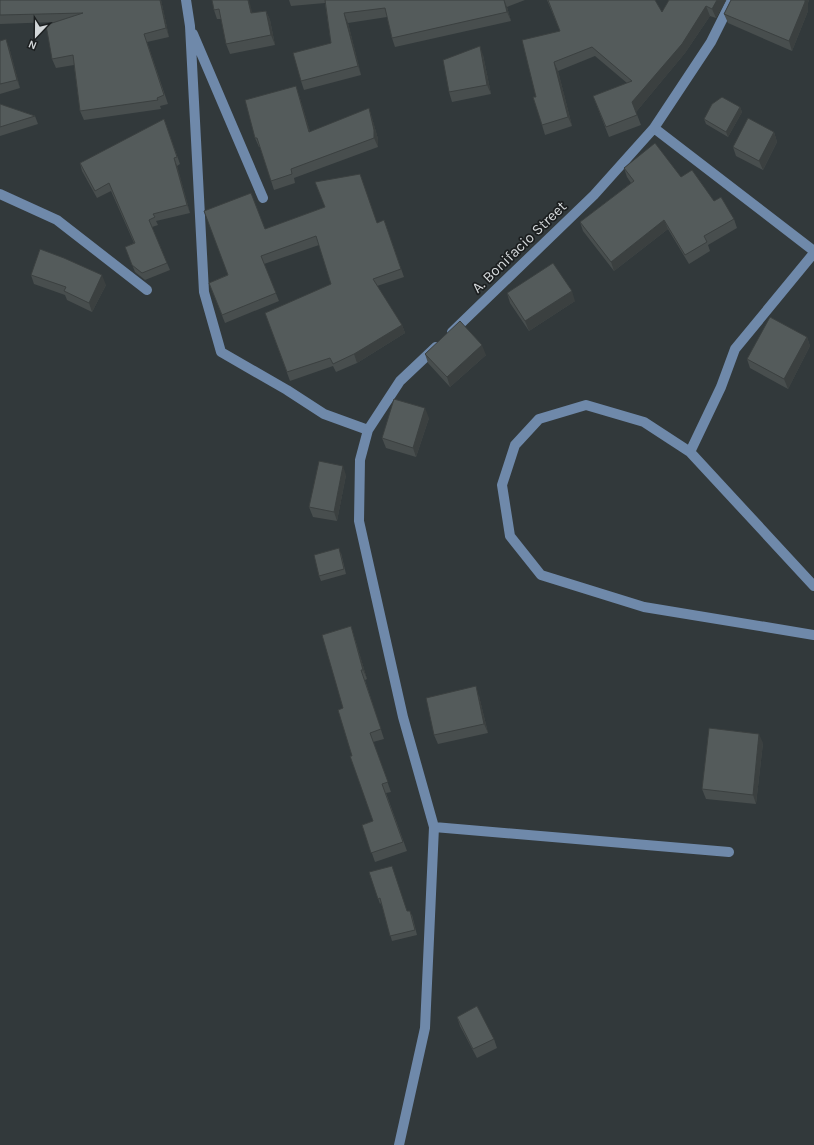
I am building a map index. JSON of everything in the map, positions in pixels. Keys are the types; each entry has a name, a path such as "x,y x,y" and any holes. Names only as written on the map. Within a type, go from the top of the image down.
{"street":[{"path":"186,0 190,26 204,292 221,352 287,390 324,414 368,430"},
{"name":"A. Bonifacio Street","path":"399,1145 425,1028 434,827 403,717 360,521 360,460 368,430 400,381 594,195 654,128 710,42 732,0"},
{"path":"190,26 263,198"},
{"path":"654,128 814,252 735,349 721,387 690,452"},
{"path":"0,194 57,220 147,290"},
{"path":"814,586 690,452 644,422 586,405 539,419 515,445 502,485 510,536 541,575 644,607 814,635"},
{"path":"434,827 729,852"}],"building":[{"path":"0,0 160,0 166,28 144,34 164,95 157,98 158,100 80,111 73,55 52,59 46,25 83,13 0,15"},
{"path":"212,0 248,0 251,13 266,11 271,35 226,44 219,9 214,10"},
{"path":"325,0 504,0 507,12 392,38 385,8 344,13 358,66 301,81 293,53 331,43"},
{"path":"548,0 655,0 662,12 669,0 717,0 712,9 706,6 682,44 632,102 637,115 606,127 593,96 632,81 592,47 554,62 568,117 542,125 533,97 536,97 522,40 560,31"},
{"path":"731,0 805,0 805,2 789,41 724,14"},
{"path":"6,39 17,80 0,84 0,41"},
{"path":"480,46 487,85 449,92 443,60"},
{"path":"296,86 309,132 369,108 374,130 374,138 291,169 292,174 271,181 257,138 255,138 245,100"},
{"path":"722,97 740,107 726,132 704,119 712,104"},
{"path":"0,104 35,116 0,127"},
{"path":"748,118 774,132 759,161 733,147"},
{"path":"164,119 177,157 174,158 187,205 153,214 155,217 149,220 167,263 142,273 132,265 125,247 135,243 109,183 95,191 80,163"},
{"path":"655,143 681,177 692,170 714,201 721,197 734,219 704,236 707,242 685,255 664,220 611,262 580,222 634,181 624,168"},
{"path":"360,174 377,223 384,220 401,269 373,279 402,325 354,354 333,364 330,358 287,372 265,313 331,284 316,236 261,256 276,293 222,315 209,283 228,275 204,211 251,193 265,229 325,207 315,182"},
{"path":"40,249 102,275 89,303 64,291 66,287 31,275"},
{"path":"553,263 572,291 525,321 507,293"},
{"path":"770,317 807,337 784,379 747,359"},
{"path":"460,321 482,345 447,377 425,354"},
{"path":"394,399 425,408 413,448 382,438"},
{"path":"319,461 343,466 334,512 309,507"},
{"path":"339,548 344,569 319,576 314,555"},
{"path":"351,626 363,670 361,670 381,729 370,733 388,782 382,784 403,842 371,853 362,825 373,821 350,756 352,756 338,710 343,708 322,635"},
{"path":"476,686 484,724 434,735 426,698"},
{"path":"709,728 759,734 753,795 702,789"},
{"path":"392,866 407,911 410,911 415,930 390,936 380,898 378,899 369,872"},
{"path":"477,1006 494,1039 473,1049 457,1017"}]}
